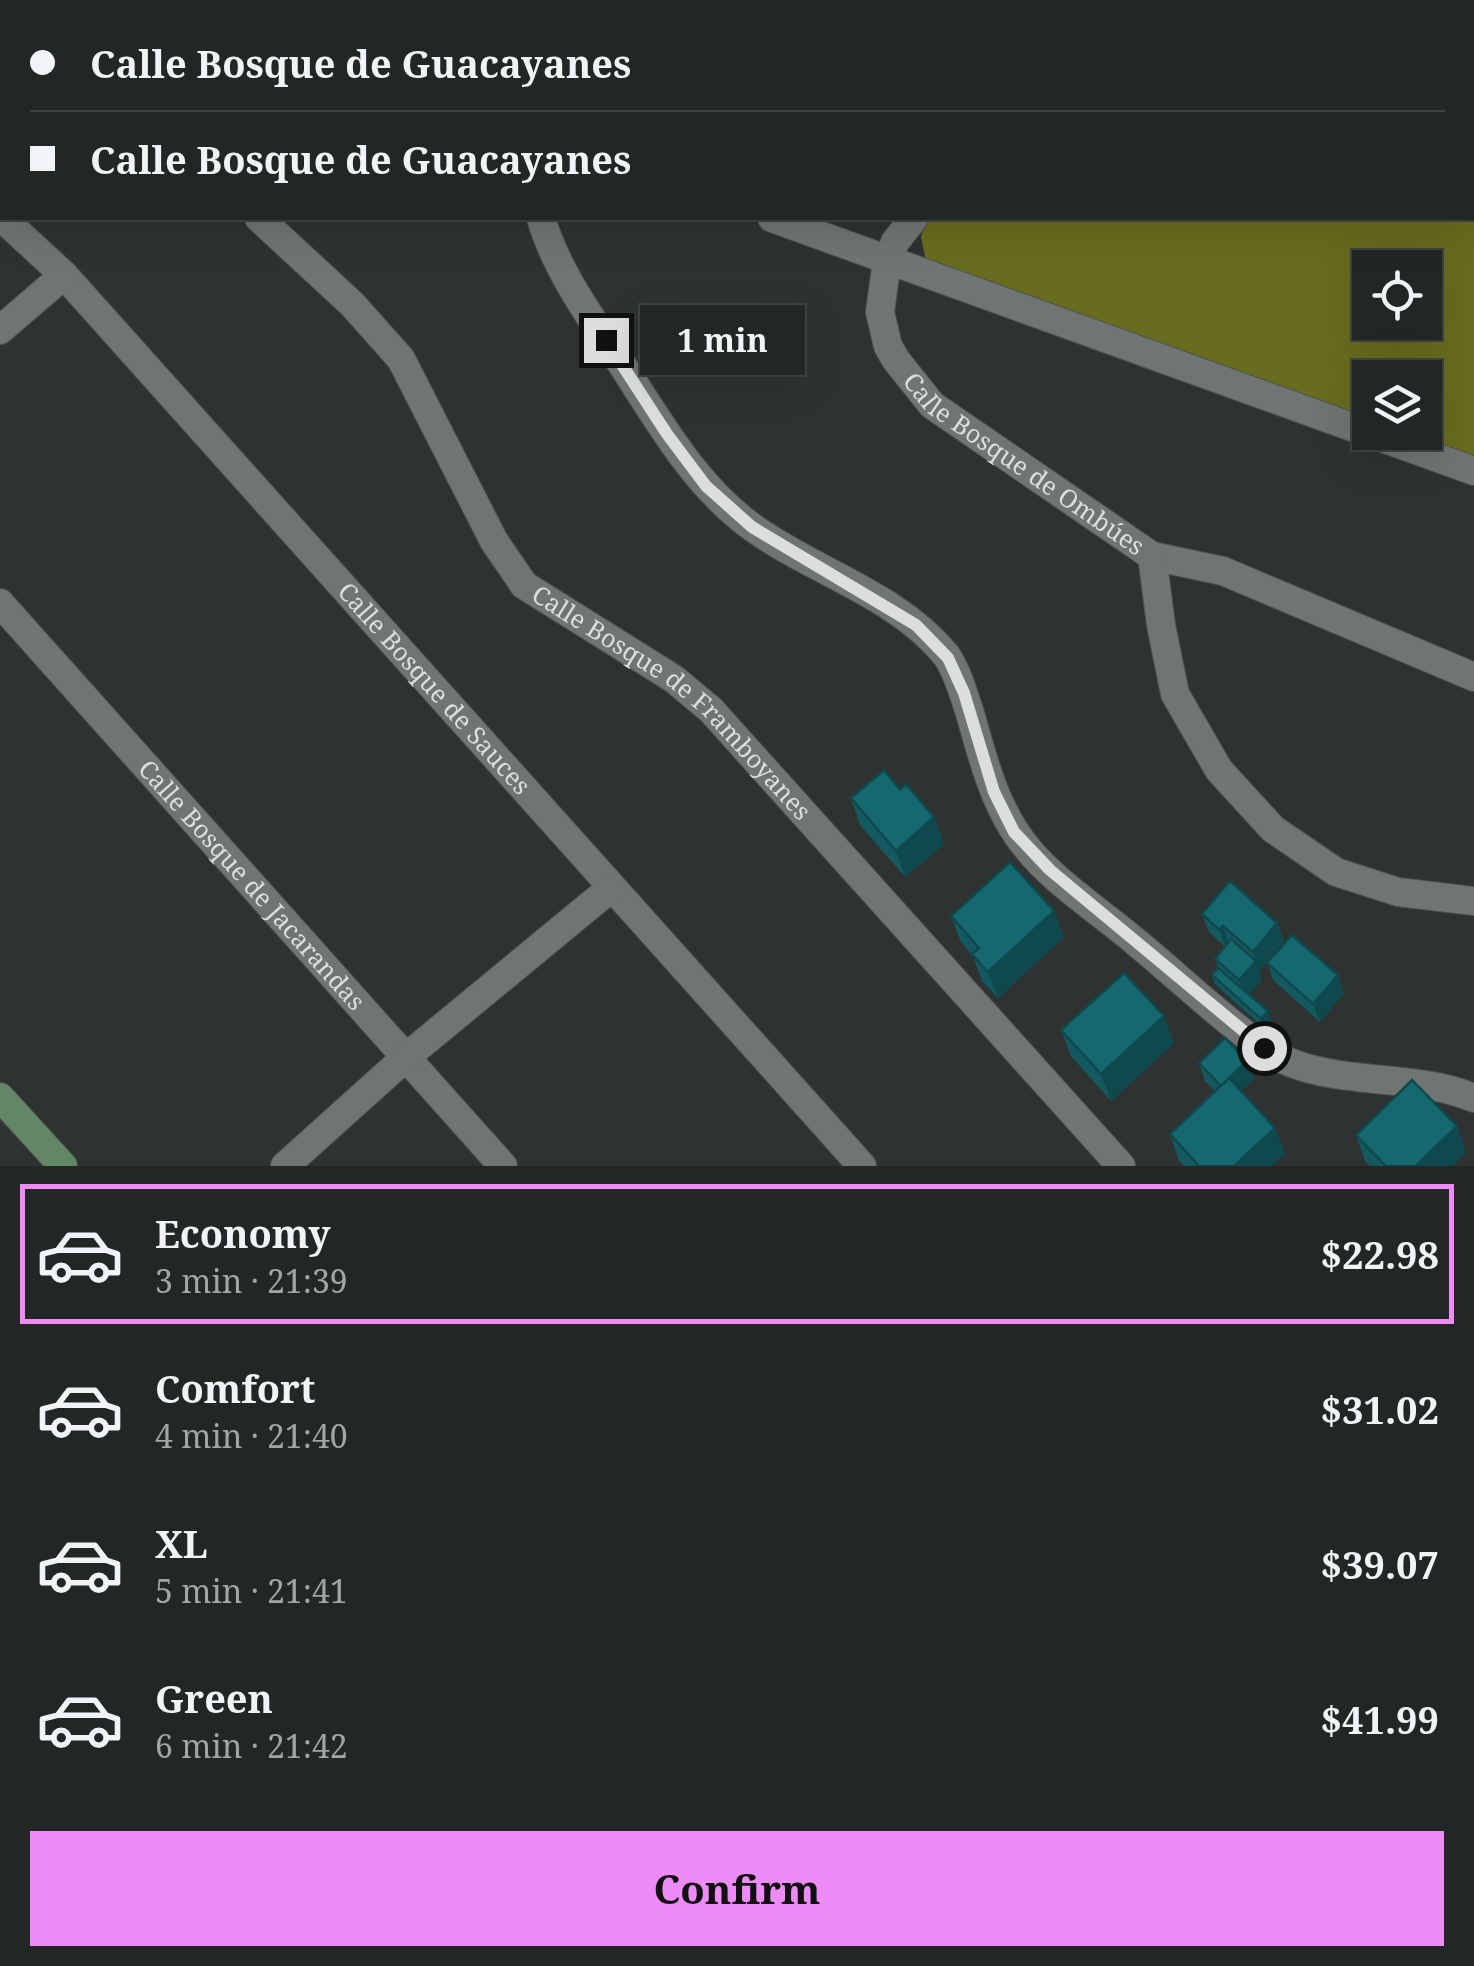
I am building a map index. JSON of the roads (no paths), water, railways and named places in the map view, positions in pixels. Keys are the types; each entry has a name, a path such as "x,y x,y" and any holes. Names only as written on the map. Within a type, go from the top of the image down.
{"main road":[{"path":"0,1096 63,1166"}],"street":[{"name":"Calle Bosque de Sauces","path":"4,220 64,275 862,1166"},
{"name":"Calle Bosque de Framboyanes","path":"261,220 352,304 401,359 494,541 524,586 674,679 711,710 1122,1166"},
{"path":"543,220 554,251 586,308 667,434 706,486 752,527 916,625 948,658 964,693 994,792 1014,832 1050,870 1247,1034 1283,1059 1322,1072 1410,1081 1474,1098"},
{"path":"777,220 1474,470"},
{"name":"Calle Bosque de Ombúes","path":"912,220 895,242 887,261 880,295 882,330 888,346 932,405 1152,556 1223,572 1474,678"},
{"path":"0,330 64,275"},
{"path":"1152,556 1160,625 1176,694 1219,770 1273,828 1336,872 1398,892 1474,900"},
{"name":"Calle Bosque de Jacarandas","path":"0,603 503,1166"},
{"path":"284,1166 404,1058 611,888"}]}
